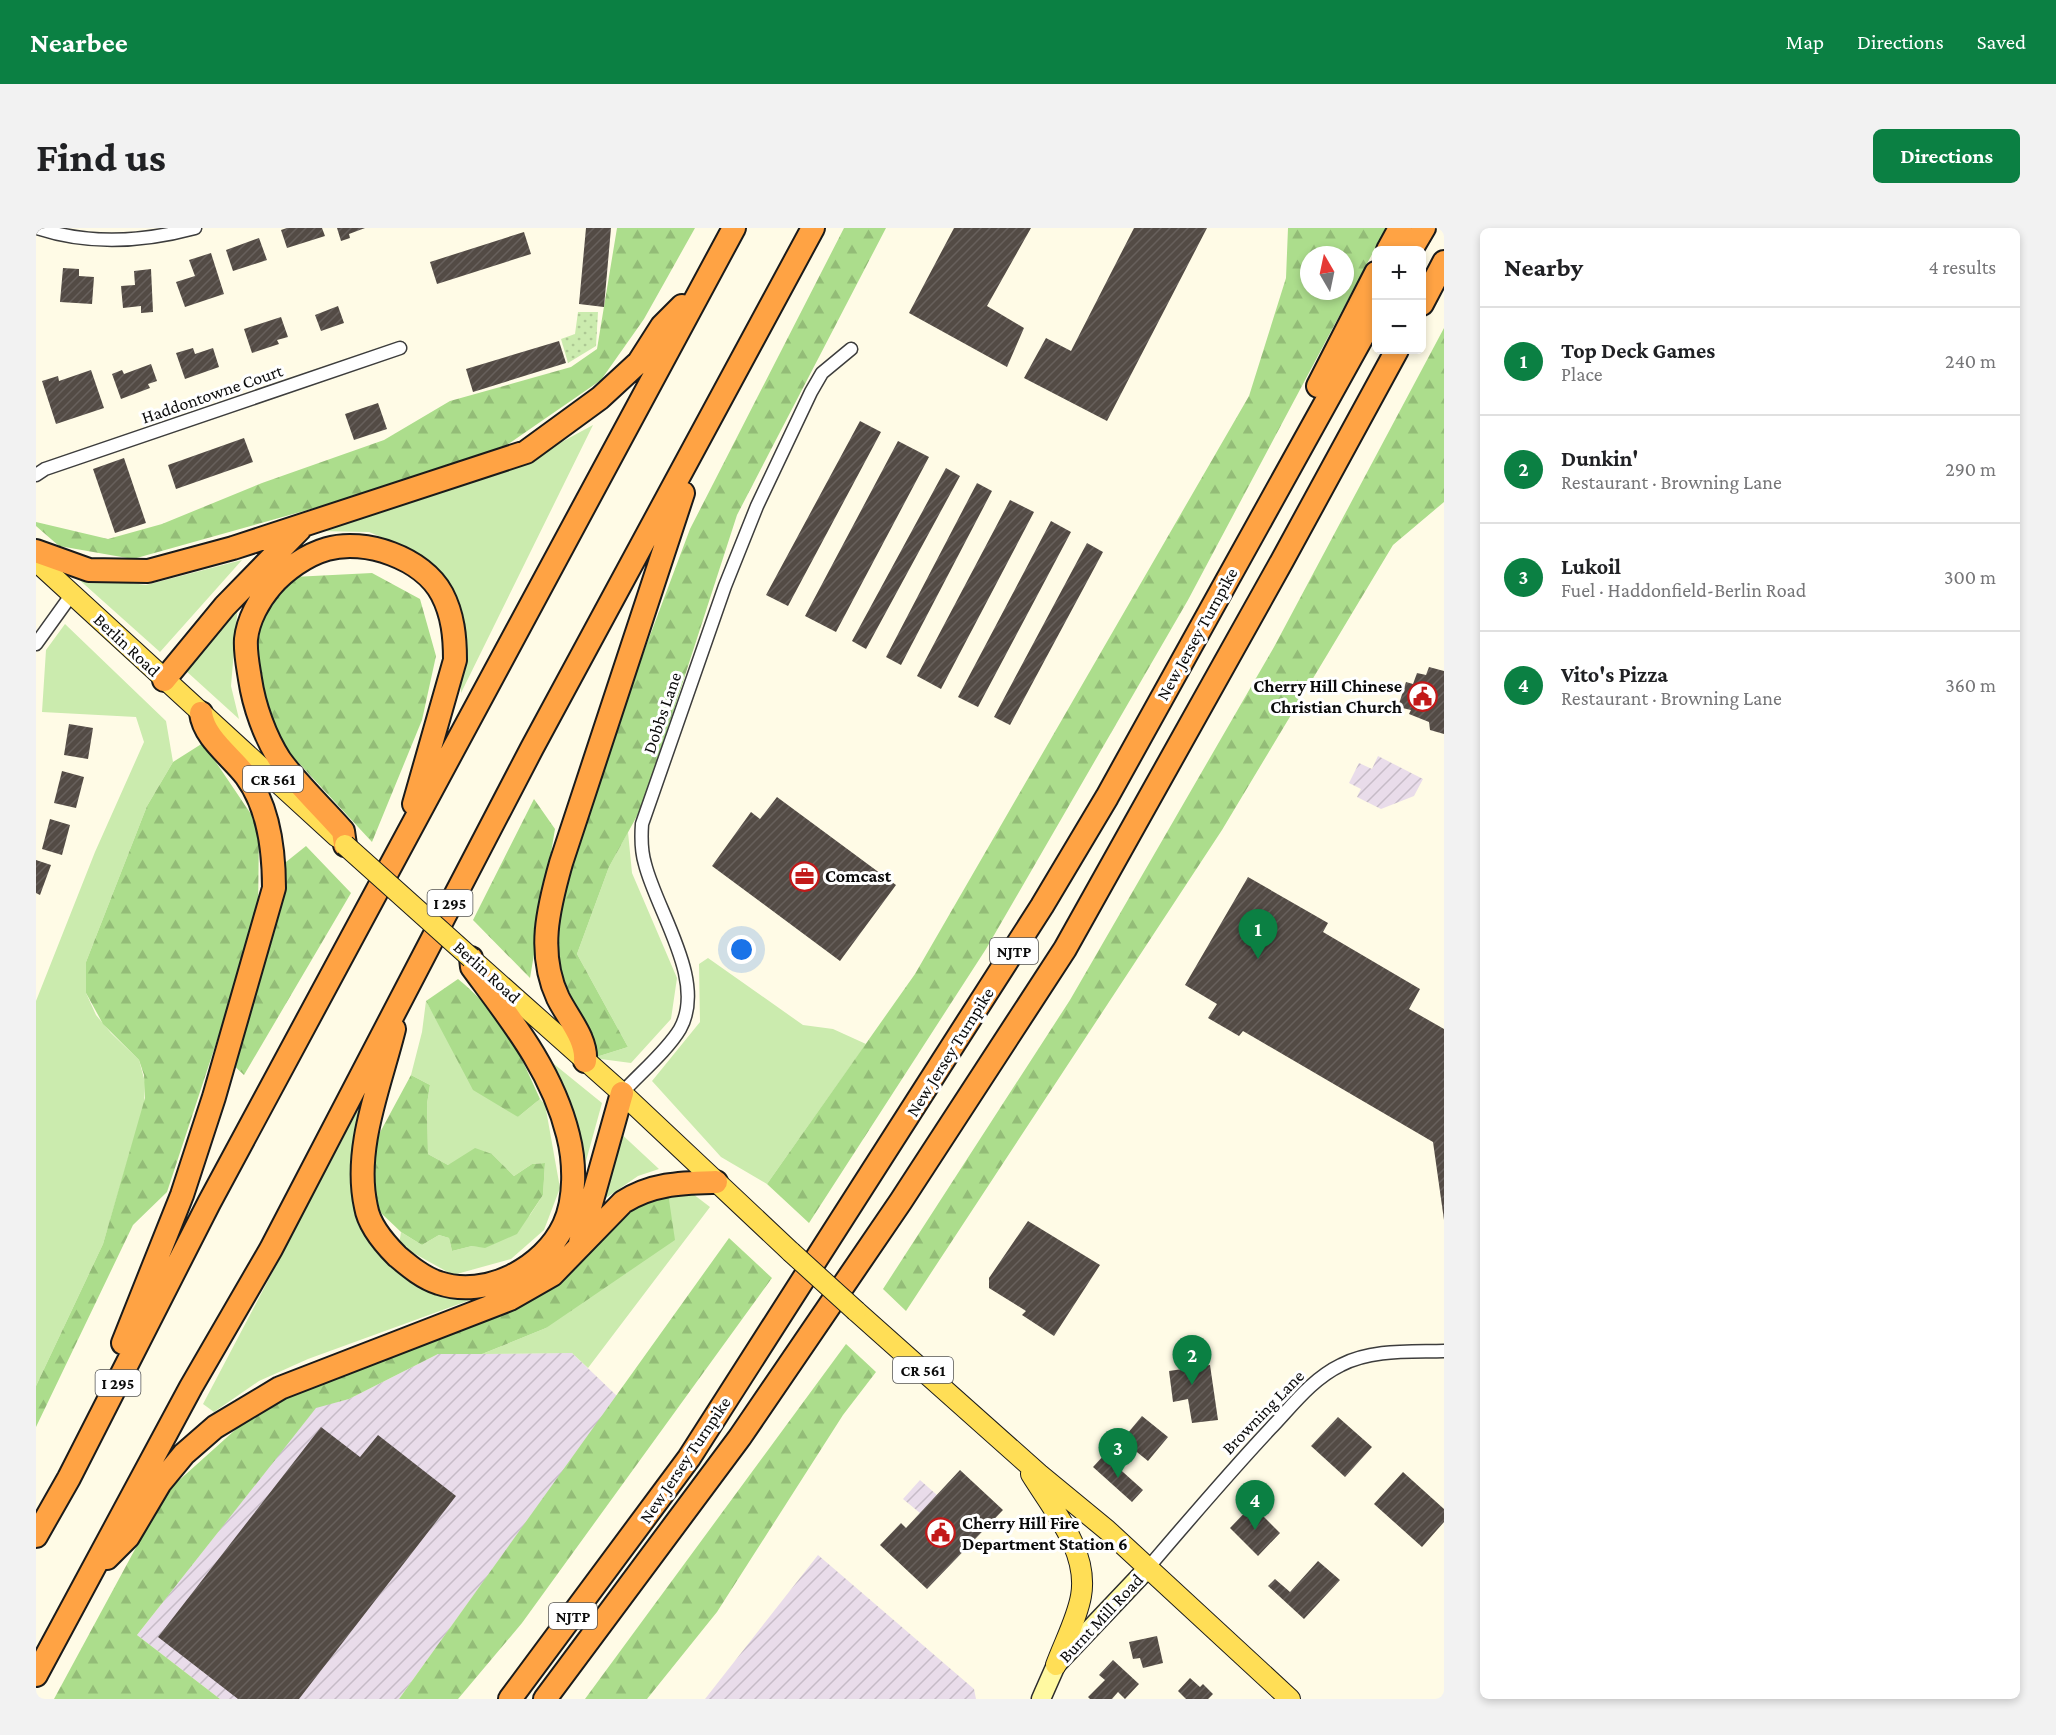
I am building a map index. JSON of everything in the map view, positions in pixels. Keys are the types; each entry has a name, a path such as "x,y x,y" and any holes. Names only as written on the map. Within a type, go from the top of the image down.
{"highway":[{"name":"I 295","path":"36,1536 69,1478 209,1203 734,228"},
{"name":"I 295","path":"36,1675 191,1387 271,1249 532,748 813,228"},
{"path":"1390,246 1400,228"},
{"path":"1413,246 1424,228"},
{"path":"1424,300 1444,262"},
{"path":"36,551 89,570 148,571 303,526 526,452 600,398 639,362 662,326 704,283"},
{"path":"1274,493 1286,447 1372,283"},
{"name":"New Jersey Turnpike","path":"510,1699 689,1458 943,1064 1107,796 1372,321"},
{"name":"New Jersey Turnpike","path":"545,1699 740,1437 908,1191 1065,948 1216,682 1395,354"},
{"path":"585,1061 586,1050 557,996 549,971 545,931 547,913 561,863 624,678 699,442"},
{"path":"164,680 225,606 303,526"},
{"path":"345,845 343,831 280,759 254,702 246,637 263,596 281,575 304,559 327,549 351,546 384,551 409,562 428,577 441,592 450,610 455,638 455,660 448,691 404,843"},
{"path":"69,1478 182,1195 214,1097 273,888 274,862 262,806 247,778 202,726 201,713"},
{"path":"404,990 362,1156 362,1185 366,1210 377,1233 410,1267 439,1283 460,1286 489,1284 522,1271 541,1258 554,1243 565,1223 573,1169 569,1136 554,1092 530,1046 472,967 471,958"},
{"path":"579,1247 621,1093"},
{"path":"87,1579 128,1536 160,1483 184,1454 215,1427 280,1388 510,1299 552,1275 623,1202 637,1193 668,1184 716,1182"}],"main road":[{"name":"Berlin Road","path":"36,561 345,845 621,1093 791,1252 1022,1459"},
{"name":"CR 561","path":"1022,1459 1107,1530 1290,1699"},
{"path":"1022,1459 1072,1541 1081,1566 1081,1597 1056,1665"},
{"name":"Burnt Mill Road","path":"1041,1699 1056,1665 1147,1569"}],"street":[{"path":"37,228 91,240 161,237 195,228"},
{"name":"Haddontowne Court","path":"36,475 45,469 400,348"},
{"name":"Dobbs Lane","path":"621,1093 678,1031 688,1004 688,987 680,958 645,866 641,844 642,824 724,586 757,506 822,373 851,349"},
{"path":"36,644 72,594"},
{"name":"Browning Lane","path":"1147,1569 1244,1457 1309,1387 1326,1374 1342,1364 1365,1356 1444,1351"}],"shaded area":[{"path":"1378,756 1423,779 1414,796 1381,809 1357,797 1361,789 1349,783 1359,763 1372,769"},
{"path":"572,1353 617,1396 399,1699 220,1699 137,1635 316,1407 349,1399 438,1354"},
{"path":"920,1480 937,1495 920,1513 903,1499"},
{"path":"818,1555 974,1689 976,1699 705,1699"}],"green space":[{"path":"617,228 695,228 644,319 601,380 504,447 336,502 133,559 59,546 36,526 36,522 108,539 162,524 262,483 384,440 450,401 571,367 597,349"},
{"path":"844,228 886,228 737,515 643,805 609,867 577,954 628,1047 593,1058 550,940 595,782 690,529"},
{"path":"1288,228 1386,228 1376,246 1372,246 1372,254 1354,288 1354,246 1300,246 1300,300 1348,300 1188,600 986,949 809,1223 767,1184 915,974 1249,396 1286,278"},
{"path":"578,312 598,312 596,346 568,363 561,339 575,334"},
{"path":"1444,328 1444,502 1393,545 1222,830 906,1311 883,1289 1070,1000 1274,647"},
{"path":"593,425 461,693 460,608 417,552 369,532 318,531 536,456"},
{"path":"242,560 160,652 75,576 146,585"},
{"path":"372,573 420,599 436,656 422,720 372,842 283,746 253,666 262,607 293,577"},
{"path":"238,603 231,686 239,719 185,670"},
{"path":"65,624 166,721 173,762 147,806 86,962 86,993 96,1015 139,1060 145,1082 144,1105 103,1244 36,1386 36,1001 95,852 144,742 136,717 42,712 46,650"},
{"path":"203,743 259,826 258,916 167,1192 133,1225 36,1427 36,1386 103,1244 145,1098 144,1075 139,1060 103,1024 86,993 86,962 147,806 173,762"},
{"path":"534,799 555,829 530,978 473,920"},
{"path":"628,832 632,873 677,978 671,1019 631,1063 593,1058 628,1047 577,954 609,867"},
{"path":"306,846 351,893 244,1075 230,1062 281,866"},
{"path":"708,958 803,1025 833,1029 866,1044 767,1184 721,1157 652,1081 700,1022 699,964"},
{"path":"458,979 487,1006 507,1033 540,1099 518,1117 473,1090 426,1001"},
{"path":"426,1001 448,1040 518,1117 540,1099 545,1104 560,1188 544,1230 511,1259 453,1275 399,1245 401,1232 422,1245 439,1235 449,1238 452,1251 472,1246 485,1247 530,1215 543,1195 545,1163 532,1164 514,1176 492,1154 448,1165 428,1154 427,1104 430,1085 411,1075 422,1032"},
{"path":"549,1060 602,1103 575,1201"},
{"path":"411,1075 430,1085 427,1104 428,1154 448,1165 475,1148 492,1154 514,1176 532,1164 545,1163 543,1195 517,1234 485,1248 472,1246 452,1251 449,1238 439,1235 422,1245 401,1232 382,1214 371,1196 371,1149"},
{"path":"360,1106 365,1110 355,1146 351,1180 356,1213 363,1229 384,1259 400,1273 423,1282 481,1296 308,1359 259,1381 214,1412 203,1404"},
{"path":"616,1129 659,1169 638,1176 603,1200"},
{"path":"668,1193 693,1194 710,1207 588,1368 572,1353 482,1354 546,1328"},
{"path":"668,1193 675,1240 546,1328 482,1354 438,1354 349,1399 316,1408 137,1635 220,1699 54,1699 166,1492 254,1413 413,1342 484,1322 558,1283 628,1209"},
{"path":"729,1238 772,1278 522,1623 458,1699 399,1699"},
{"path":"846,1344 876,1372 843,1415 717,1612 647,1699 585,1699"}],"building":[{"path":"322,228 325,236 287,248 281,230"},
{"path":"337,228 365,228 349,234 350,238 341,241"},
{"path":"586,228 611,228 604,307 579,304"},
{"path":"954,228 1031,228 987,306 1024,328 1007,367 909,313"},
{"path":"1134,228 1207,228 1107,421 1024,378 1046,338 1071,351"},
{"path":"524,232 531,254 437,284 430,262"},
{"path":"259,238 267,260 233,271 226,250"},
{"path":"211,253 224,294 185,307 176,282 195,276 189,260"},
{"path":"63,268 79,269 79,276 94,277 92,304 60,302"},
{"path":"151,269 153,312 141,313 141,306 123,308 121,286 135,285 134,271"},
{"path":"338,306 344,323 321,331 315,315"},
{"path":"281,317 288,337 277,340 279,344 252,353 244,329"},
{"path":"559,341 566,363 473,392 466,369"},
{"path":"193,348 195,354 213,348 219,367 185,379 176,353"},
{"path":"151,364 157,381 148,384 150,388 121,399 112,374 122,370 124,374"},
{"path":"91,370 104,408 56,424 42,381 58,376 59,381"},
{"path":"378,403 387,429 354,440 345,414"},
{"path":"860,421 881,432 788,606 766,595"},
{"path":"244,438 253,462 176,489 168,465"},
{"path":"898,441 929,457 836,632 805,616"},
{"path":"124,458 146,523 115,533 93,469"},
{"path":"946,468 960,476 866,649 852,641"},
{"path":"977,483 992,491 901,665 886,657"},
{"path":"1010,500 1034,512 941,689 917,676"},
{"path":"1051,521 1071,532 978,707 958,697"},
{"path":"1087,543 1103,552 1010,725 994,717"},
{"name":"Cherry Hill Chinese Christian Church","path":"1429,667 1444,671 1444,734 1430,730 1429,722 1409,714 1411,710 1398,707 1406,682 1413,684 1417,673 1426,675"},
{"path":"69,724 93,728 88,759 64,755"},
{"path":"62,771 84,777 76,808 54,803"},
{"name":"Comcast","path":"777,797 896,885 840,961 712,866 751,812 760,819"},
{"path":"50,819 70,825 62,855 42,849"},
{"path":"36,860 51,865 40,895 36,893"},
{"path":"1248,877 1328,923 1323,932 1420,989 1409,1009 1444,1029 1444,1220 1433,1142 1243,1031 1239,1036 1208,1018 1217,1004 1185,985"},
{"path":"1028,1221 1100,1265 1054,1336 1022,1315 1026,1311 989,1288 989,1278"},
{"path":"1210,1365 1218,1420 1192,1423 1188,1399 1173,1402 1169,1371"},
{"path":"1142,1416 1168,1437 1148,1461 1122,1440"},
{"path":"1338,1417 1372,1447 1345,1477 1311,1446"},
{"path":"321,1427 360,1457 378,1435 456,1496 299,1699 238,1699 158,1637"},
{"path":"1104,1455 1143,1490 1132,1502 1093,1467"},
{"path":"960,1470 1003,1510 927,1589 880,1545 901,1523 906,1528"},
{"path":"1403,1472 1444,1509 1444,1522 1422,1547 1374,1504"},
{"path":"1252,1505 1280,1533 1258,1556 1230,1528"},
{"path":"1318,1561 1340,1580 1304,1619 1268,1586 1275,1579 1290,1592"},
{"path":"1157,1636 1163,1663 1143,1668 1140,1658 1133,1659 1129,1642"},
{"path":"1113,1660 1139,1684 1125,1699 1118,1692 1112,1699 1090,1699 1088,1697 1105,1680 1099,1675"},
{"path":"1190,1678 1200,1687 1203,1684 1213,1694 1208,1699 1186,1699 1178,1691"}],"place":[{"name":"Cherry Hill Chinese Christian Church","path":"1423,696"},
{"name":"Comcast","path":"804,876"},
{"name":"Top Deck Games","path":"1258,959"},
{"name":"Dunkin'","path":"1192,1385"},
{"name":"Lukoil","path":"1118,1478"},
{"name":"Vito's Pizza","path":"1255,1530"},
{"name":"Cherry Hill Fire Department Station 6","path":"941,1533"}]}
